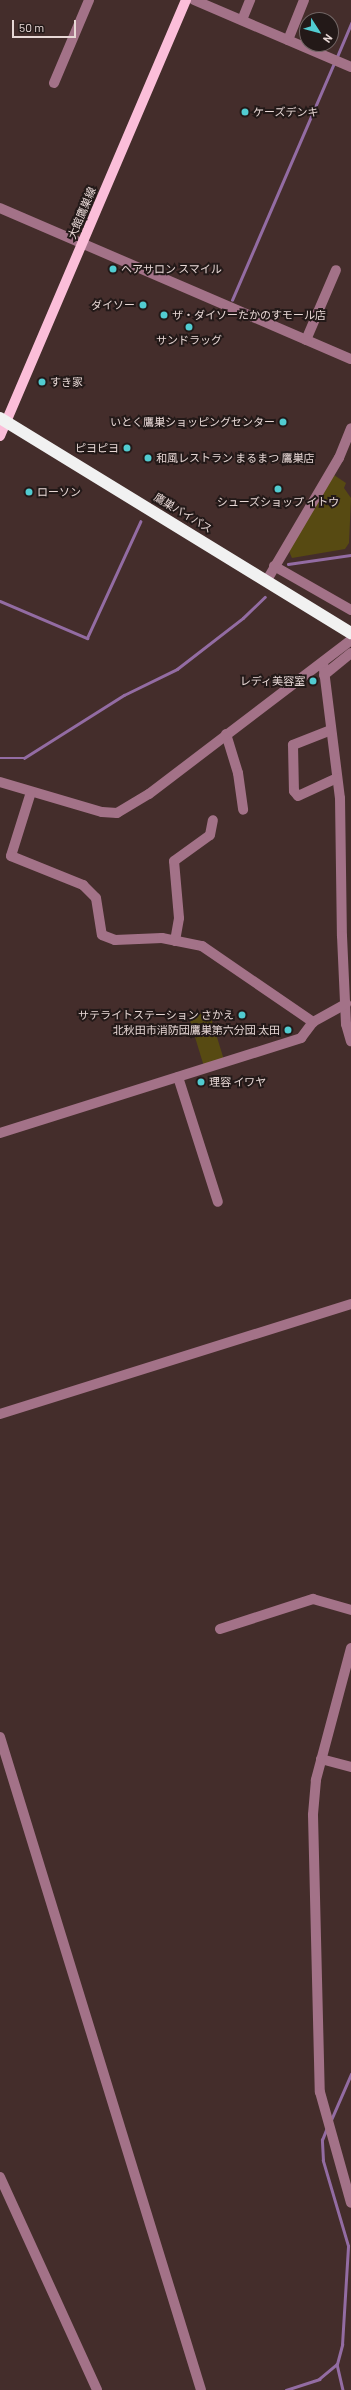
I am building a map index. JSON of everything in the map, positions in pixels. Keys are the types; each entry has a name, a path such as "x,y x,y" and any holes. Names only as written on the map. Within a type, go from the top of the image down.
{"highway":[{"name":"鷹巣バイパス","path":"3,419 351,633"}],"main road":[{"name":"大館鷹巣線","path":"0,436 3,419 83,243 186,0"}],"street":[{"path":"54,83 90,0"},
{"path":"194,0 351,66"},
{"path":"242,20 250,0"},
{"path":"288,40 304,0"},
{"path":"0,208 351,359"},
{"path":"306,340 336,270"},
{"path":"267,580 339,458 351,428"},
{"path":"274,566 351,610"},
{"path":"0,782 102,812 117,812 149,794 351,640"},
{"path":"324,675 351,653"},
{"path":"323,662 337,778 347,886 346,1004 351,1041"},
{"path":"331,730 292,745 294,791 298,796 337,778"},
{"path":"226,734 238,774 243,810"},
{"path":"31,792 11,856 83,885 96,898 102,935 115,940 175,941 202,946 228,961 313,1022"},
{"path":"175,941 179,918 174,861 210,835 213,820"},
{"path":"0,1133 301,1038 313,1022 346,1004"},
{"path":"178,1077 218,1202"},
{"path":"0,1414 351,1304"},
{"path":"220,1629 313,1599 351,1610"},
{"path":"351,1649 321,1759 313,1815 320,2092 326,2122 331,2134 351,2203"},
{"path":"0,1737 201,2390"},
{"path":"321,1759 351,1767"},
{"path":"0,2177 98,2390"}],"shaded area":[{"path":"334,475 346,483 344,488 351,498 349,543 345,549 292,558 288,549"},
{"path":"209,1011 224,1059 204,1065 189,1017"}],"waterway":[{"path":"336,59 351,23"},
{"path":"232,300 334,63"},
{"path":"0,601 87,638 140,522"},
{"path":"288,564 351,555"},
{"path":"0,758 24,758 124,695 177,669 243,618 265,597"},
{"path":"331,2120 351,2074"},
{"path":"286,2390 319,2379 337,2364 342,2345 348,2246 323,2161 322,2140 326,2130"},
{"path":"337,2364 343,2390"}],"place":[{"name":"ケーズデンキ","path":"245,112"},
{"name":"ヘアサロン スマイル","path":"113,269"},
{"name":"ダイソー","path":"143,305"},
{"name":"ザ・ダイソーたかのすモール店","path":"164,315"},
{"name":"サンドラッグ","path":"189,327"},
{"name":"すき家","path":"42,382"},
{"name":"いとく鷹巣ショッピングセンター","path":"283,422"},
{"name":"ピヨピヨ","path":"127,448"},
{"name":"和風レストラン まるまつ 鷹巣店","path":"148,458"},
{"name":"シューズショップ イトウ","path":"278,489"},
{"name":"ローソン","path":"29,492"},
{"name":"レディ美容室","path":"313,681"},
{"name":"サテライトステーション さかえ","path":"242,1015"},
{"name":"北秋田市消防団鷹巣第六分団 太田","path":"288,1030"},
{"name":"理容 イワヤ","path":"201,1082"}]}
